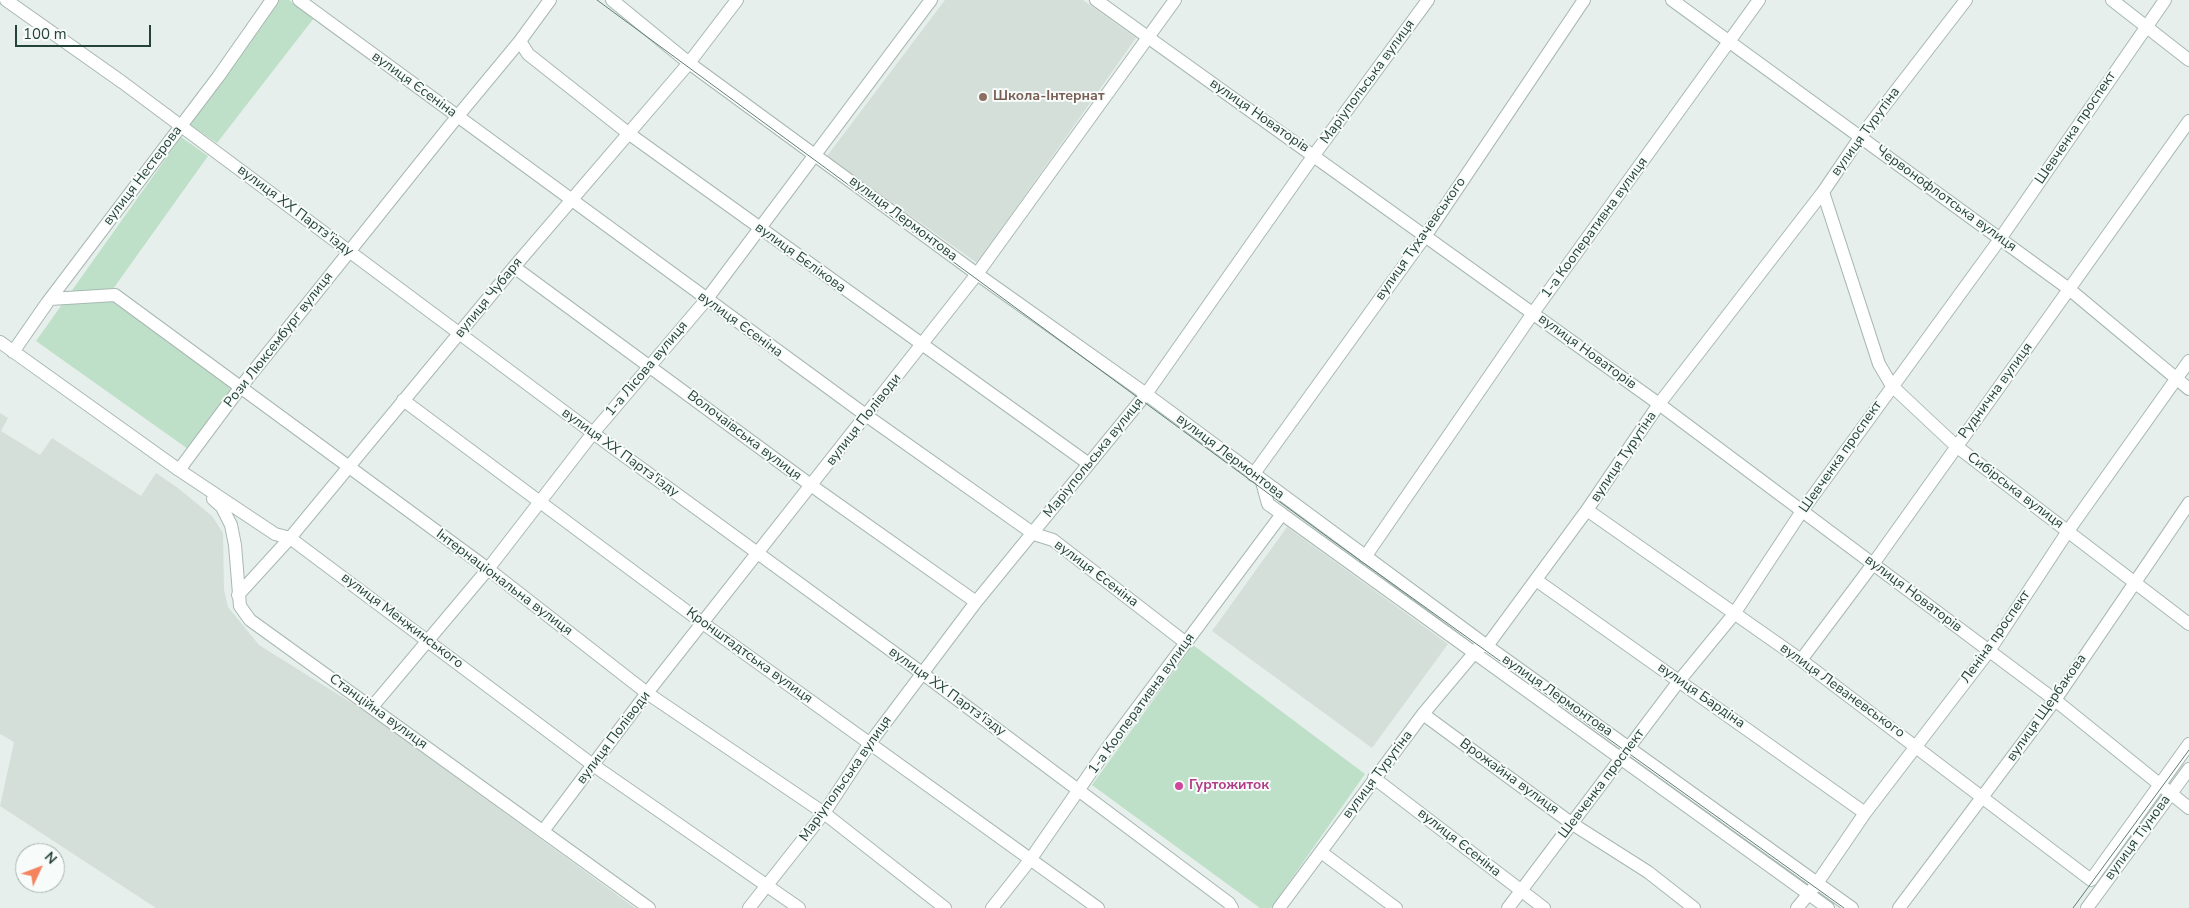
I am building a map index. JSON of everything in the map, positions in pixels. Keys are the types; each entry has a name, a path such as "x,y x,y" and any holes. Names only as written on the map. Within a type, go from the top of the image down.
{"street":[{"name":"вулиця XX Партз'їзду","path":"6,0 181,126 593,433 1080,790 1229,903 1232,908"},
{"name":"вулиця Нестерова","path":"13,352 50,299 181,126 272,0"},
{"name":"вулиця Єсеніна","path":"299,0 706,300 867,416 1034,534 1052,540 1186,643"},
{"name":"Рози Люксембург вулиця","path":"179,470 240,388 520,41 550,0"},
{"name":"вулиця Лермонтова","path":"612,0 689,62 977,274 1146,394 1257,478 1487,646 1852,908"},
{"name":"вулиця Чубаря","path":"238,595 290,538 514,267 689,62 737,0"},
{"name":"1-а Лісова вулиця","path":"372,707 488,569 593,433 706,300 930,0"},
{"name":"вулиця Новаторів","path":"1096,0 1659,404 2055,700 2189,808"},
{"name":"вулиця Поліводи","path":"543,831 647,693 704,624 977,274 1175,0"},
{"name":"Маріупольська вулиця","path":"748,908 769,885 824,813 870,743 976,602 1034,534 1146,394 1314,155 1428,0"},
{"name":"вулиця Тухачевського","path":"1257,478 1426,235 1584,0"},
{"name":"Червонофлотська вулиця","path":"1672,0 2069,289 2189,389"},
{"name":"1-а Кооперативна вулиця","path":"1365,557 1533,313 1759,0"},
{"name":"вулиця Турутіна","path":"1279,908 1423,714 1480,646 1487,646 1587,510 1659,404 1823,192 1861,136 1966,0"},
{"path":"2112,0 2189,60"},
{"name":"Шевченка проспект","path":"1508,908 1522,892 1571,823 1679,681 1734,614 1802,511 2000,239 2165,0"},
{"name":"вулиця Бєлікова","path":"520,41 528,54 628,133 1089,464"},
{"name":"Руднична вулиця","path":"1801,660 1873,564 2189,121"},
{"name":"Сибірська вулиця","path":"1823,192 1879,364 1892,386 1956,446 2134,580 2189,624"},
{"name":"Волочаївська вулиця","path":"514,267 812,486 976,602"},
{"name":"Інтернаціональна вулиця","path":"50,299 115,295 488,569 647,693 824,813 946,908"},
{"name":"вулиця Менжинського","path":"0,342 179,470 275,534 290,538 593,765 769,885 799,908"},
{"name":"Леніна проспект","path":"1797,908 1809,894 1865,813 1989,651 2068,531 2189,361"},
{"name":"Кронштадтська вулиця","path":"404,400 542,501 704,624 1098,908"},
{"name":"Станційна вулиця","path":"179,470 222,507 231,524 236,545 240,606 250,620 649,908"},
{"path":"1257,478 1268,504 1282,514"},
{"name":"вулиця Щербакова","path":"1899,908 2055,700 2134,580 2189,503"},
{"name":"вулиця Леваневського","path":"1587,510 1801,660 1917,746 2091,880 2160,784"},
{"name":"вулиця Лермонтова","path":"1282,514 1828,908"},
{"name":"1-а Кооперативна вулиця","path":"992,908 1030,860 1111,743 1282,514"},
{"name":"вулиця Бардіна","path":"1536,580 1865,813"},
{"name":"Врожайна вулиця","path":"1423,714 1571,823 1648,872 1694,908"},
{"path":"2160,784 2189,744"},
{"name":"вулиця Тіунова","path":"2087,908 2189,769"},
{"name":"вулиця Єсеніна","path":"1374,778 1544,908"},
{"path":"1320,852 1396,908"}],"shaded area":[{"name":"Школа-Інтернат","path":"945,0 1083,0 1136,38 977,263 827,156"},
{"path":"0,413 8,418 1,431 40,455 52,438 141,496 156,473 178,488 212,516 223,533 224,590 228,607 259,645 371,715 635,908 156,908 65,848 65,843 57,843 0,806 14,742 0,734"},
{"path":"1287,527 1448,644 1372,748 1212,631"}],"green space":[{"path":"278,0 289,0 314,18 217,143 189,124"},
{"path":"181,137 208,156 108,296 233,386 188,449 36,341"},
{"path":"1193,645 1365,774 1271,908 1260,908 1092,785"}],"tram line":[{"path":"597,0 1333,541 1844,908"},
{"path":"2073,908 2189,750"}],"place":[{"name":"Школа-Інтернат","path":"983,97"},
{"name":"Гуртожиток","path":"1179,786"}]}
